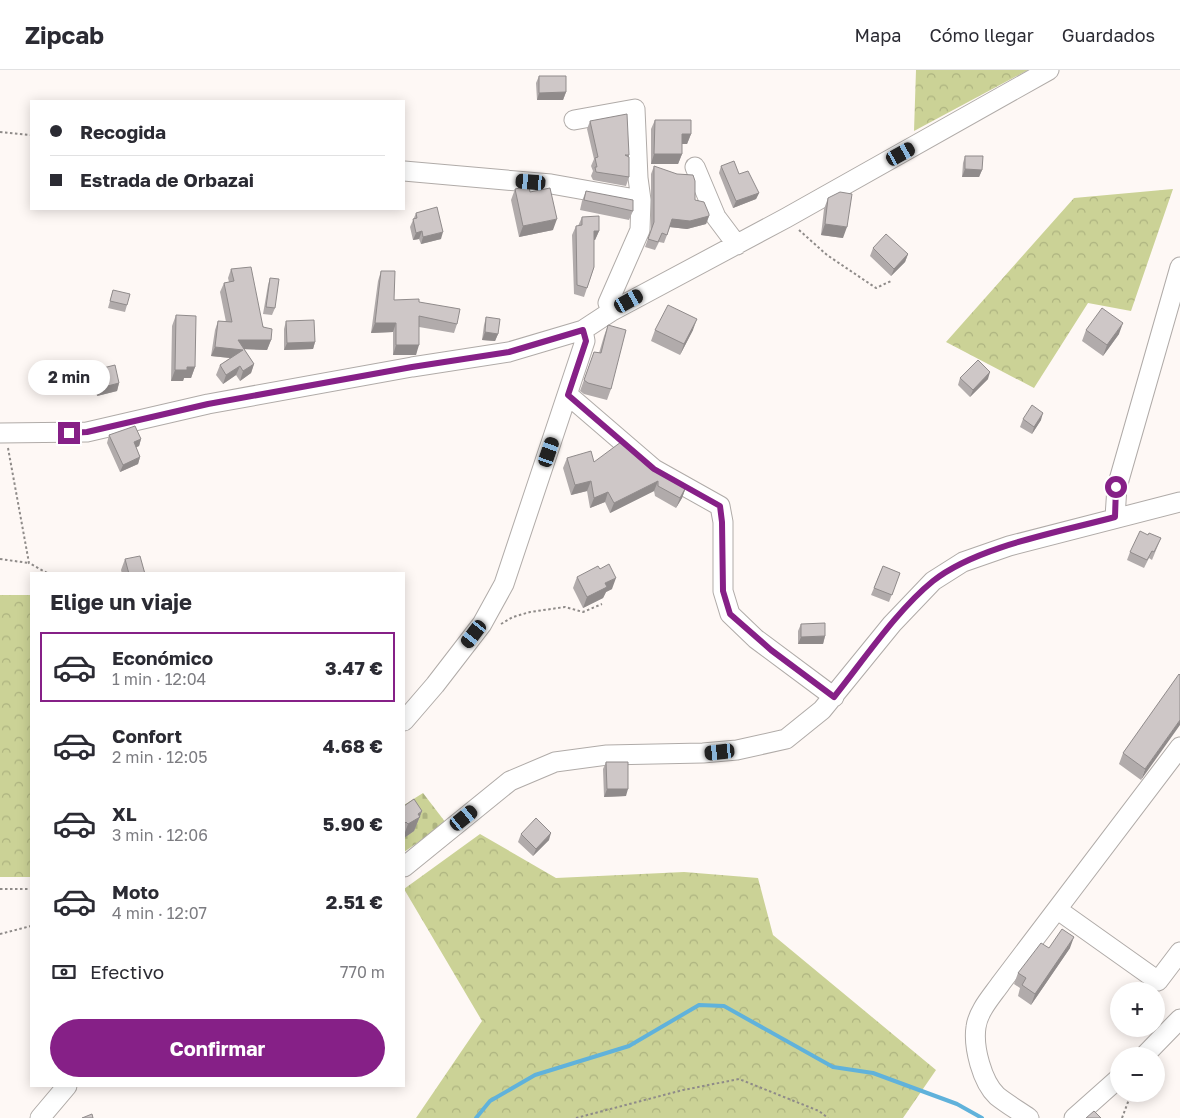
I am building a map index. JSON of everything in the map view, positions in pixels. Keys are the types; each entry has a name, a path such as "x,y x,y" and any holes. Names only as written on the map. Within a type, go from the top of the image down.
{"street":[{"path":"3,433 87,432 218,402 412,367 509,352 576,332 786,218 1049,70"},
{"path":"574,120 636,109 638,178 641,200 640,230 608,303 612,311"},
{"path":"696,167 716,217 737,245"},
{"path":"405,171 551,184 641,200"},
{"path":"1115,517 1116,487 1180,267"},
{"path":"405,720 435,686 482,624 504,584 586,341 576,332"},
{"path":"568,395 654,469 720,506 723,591 730,614 778,656 834,697"},
{"path":"405,866 510,781 555,762 607,756 737,750 786,739 822,710 892,624 933,581 963,562 1009,546 1115,517 1180,502"},
{"path":"1029,1118 997,1095 983,1076 978,1060 976,1027 984,1008 1001,983 1180,747"},
{"path":"1058,910 1149,982"},
{"path":"1157,982 1180,952"},
{"path":"1153,1047 1180,1019"},
{"path":"1074,1118 1110,1086"},
{"path":"40,1118 66,1087"}],"path":[{"path":"0,132 30,135"},
{"path":"786,218 827,255 876,288 891,282"},
{"path":"3,433 29,563"},
{"path":"0,559 29,563 45,572"},
{"path":"498,626 513,616 530,612 565,607 583,612 602,604"},
{"path":"0,889 30,889"},
{"path":"0,934 30,926"},
{"path":"576,1118 683,1090 739,1079 819,1111 828,1118"},
{"path":"1122,1118 1128,1102"}],"green space":[{"path":"916,70 1028,70 914,131"},
{"path":"1173,189 1131,311 1088,303 1034,388 946,342 1074,198"},
{"path":"0,595 30,595 30,877 0,877"},
{"path":"423,793 446,823 405,851 405,804"},
{"path":"480,834 556,878 684,872 758,878 773,935 936,1070 903,1118 416,1118 482,1021 405,888"}],"building":[{"path":"539,76 566,76 566,92 539,93"},
{"path":"627,114 629,155 625,155 629,157 629,177 596,172 595,158 598,157 590,121"},
{"path":"655,120 691,120 691,134 682,134 682,154 654,154"},
{"path":"965,156 983,156 982,170 965,169"},
{"path":"734,161 739,174 748,171 759,193 736,201 721,166"},
{"path":"654,166 677,174 693,175 695,181 695,200 704,202 709,214 709,216 690,221 672,219 667,235 662,233 658,242 648,239 654,222"},
{"path":"529,186 530,192 550,188 557,219 523,226 515,189"},
{"path":"586,191 633,200 633,211 584,200"},
{"path":"840,192 852,194 847,227 825,224 828,198"},
{"path":"437,207 443,232 423,237 422,231 416,233 413,219 417,218 416,213"},
{"path":"599,216 599,231 594,231 594,267 587,288 577,285 576,226 582,225 582,217"},
{"path":"886,234 908,254 894,269 873,248"},
{"path":"251,267 263,327 272,329 271,340 238,340 254,364 243,371 240,366 226,375 220,365 243,350 215,347 218,321 232,322 224,283 234,281 231,269"},
{"path":"381,271 395,271 394,300 419,299 419,302 460,309 457,324 419,316 419,345 396,345 396,323 375,323"},
{"path":"270,278 279,279 275,308 266,307"},
{"path":"113,290 130,294 127,305 110,301"},
{"path":"668,305 697,319 684,344 655,330"},
{"path":"1102,308 1123,323 1107,345 1086,330"},
{"path":"176,315 196,316 195,367 187,367 187,370 175,370"},
{"path":"486,317 500,319 498,334 485,332"},
{"path":"314,320 315,342 287,343 286,321"},
{"path":"608,325 626,330 611,389 588,383 584,380 594,352 601,353"},
{"path":"978,360 990,372 973,390 960,378"},
{"path":"115,365 119,383 100,388 95,370"},
{"path":"1032,405 1043,413 1034,427 1023,419"},
{"path":"135,426 141,439 134,442 140,457 123,465 109,435"},
{"path":"621,442 650,469 686,487 680,498 658,486 658,481 614,503 608,492 594,498 591,481 575,485 567,458 591,451 594,462"},
{"path":"1140,531 1161,538 1154,552 1152,551 1147,560 1130,552"},
{"path":"140,556 144,572 128,572 125,559"},
{"path":"609,564 616,578 605,583 607,587 587,597 577,577 598,566 600,569"},
{"path":"883,566 900,573 892,595 874,588"},
{"path":"825,623 825,636 801,637 801,624"},
{"path":"1179,674 1180,720 1145,769 1123,753"},
{"path":"606,762 628,762 628,789 607,789"},
{"path":"414,799 422,811 418,814 420,817 408,824 405,823 405,805"},
{"path":"536,818 551,833 536,849 521,834"},
{"path":"1062,929 1074,937 1035,994 1022,985 1026,978 1018,973 1041,943 1049,948"},
{"path":"1094,1111 1101,1118 1086,1118"},
{"path":"92,1114 93,1118 82,1118"}],"waterway":[{"path":"476,1118 490,1101 535,1075 629,1046 699,1005 724,1006 833,1067 873,1073 957,1104 982,1118"}],"route":[{"path":"69,433 87,432 245,397 412,367 509,352 583,330 586,341 568,395 654,469 720,506 723,591 730,614 786,662 834,697 892,624 933,581 963,562 994,551 1115,517 1116,487"}]}
